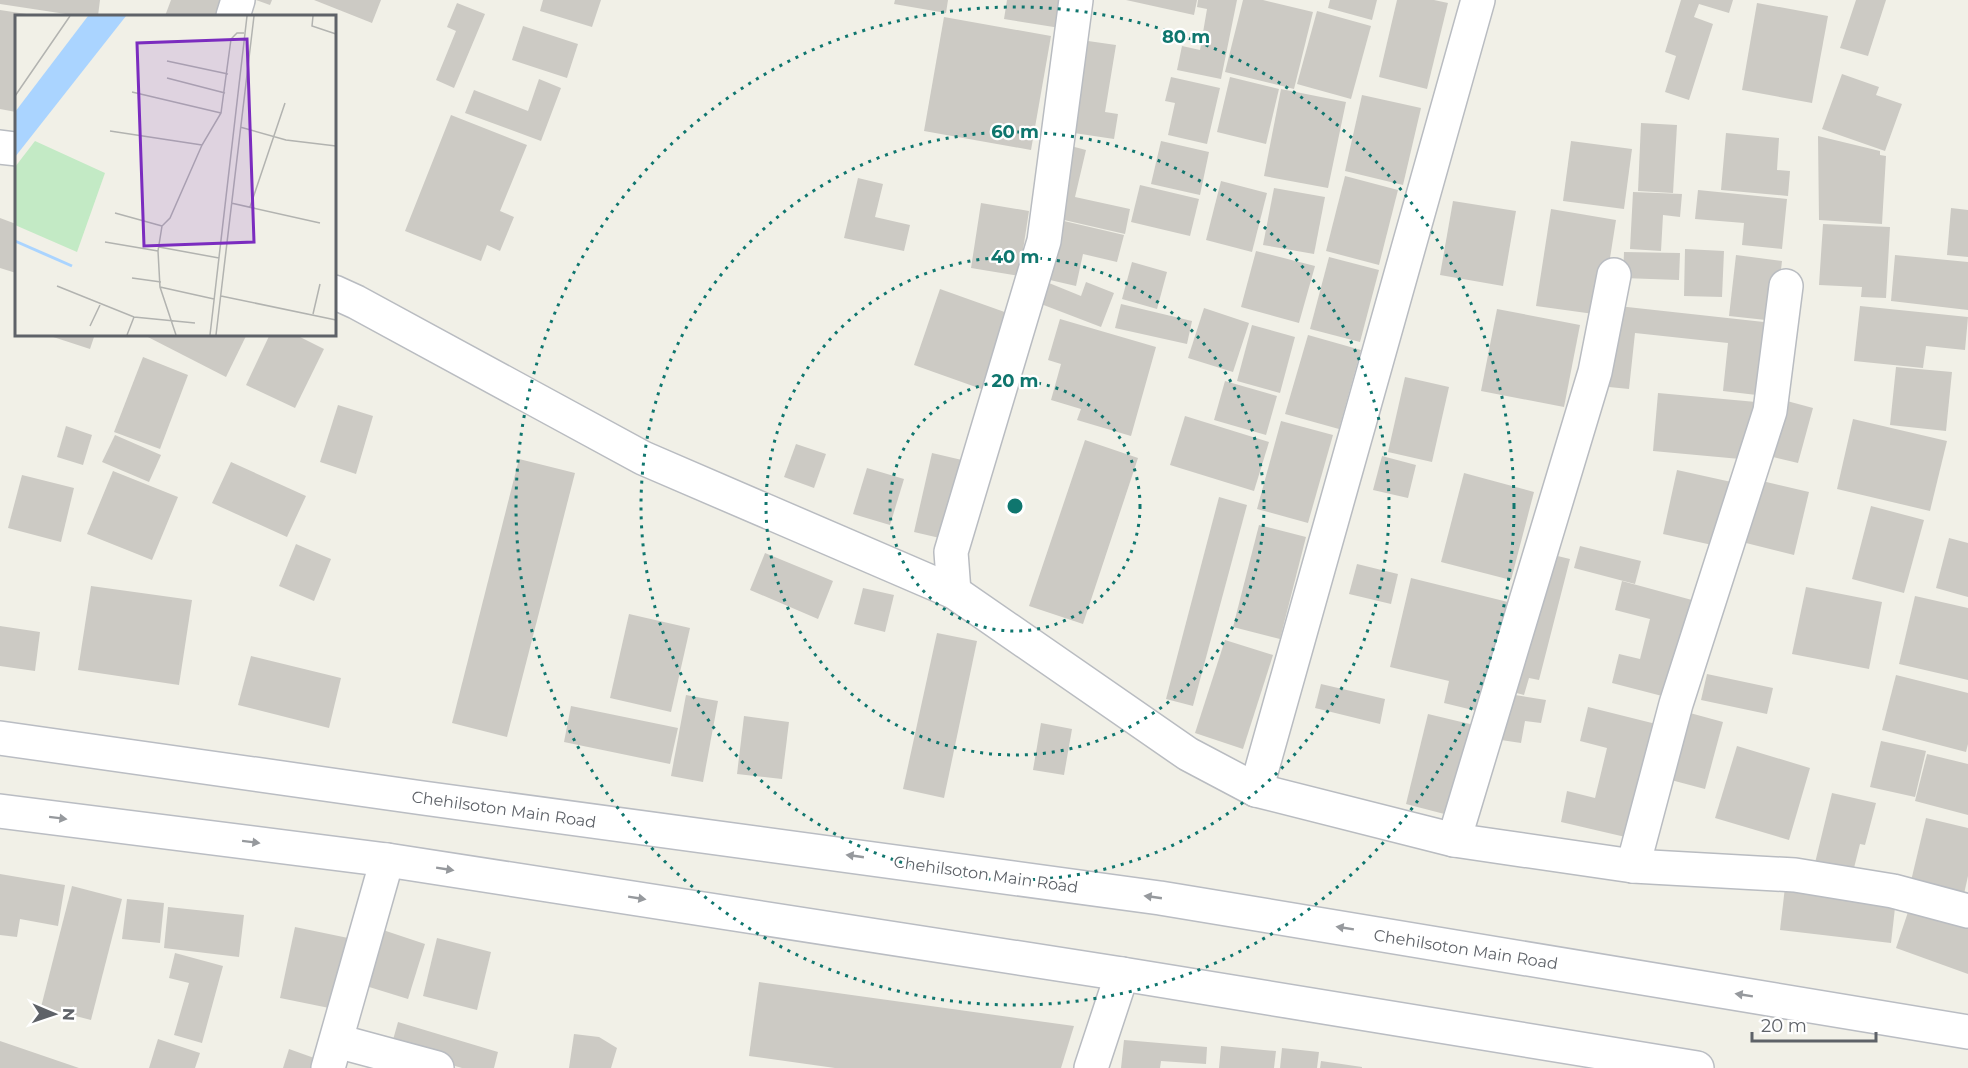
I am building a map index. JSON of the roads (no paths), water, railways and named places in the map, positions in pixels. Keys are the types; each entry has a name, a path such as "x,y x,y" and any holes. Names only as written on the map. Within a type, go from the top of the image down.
{"street":[{"path":"232,15 238,0"},
{"path":"954,592 951,552 1044,241 1076,0"},
{"path":"1256,790 1478,0"},
{"path":"0,147 15,149"},
{"path":"1454,840 1595,372 1614,274"},
{"path":"1633,866 1676,704 1770,411 1786,286"},
{"path":"336,293 643,458 954,592 1188,754 1256,790 1454,840 1633,866 1795,875 1893,891 1968,910"},
{"name":"Chehilsoton Main Road","path":"0,738 1160,898 1968,1032"},
{"path":"0,811 387,860 1122,974 1697,1068"},
{"path":"387,860 332,1055 437,1068"},
{"path":"1091,1068 1122,974"}]}
